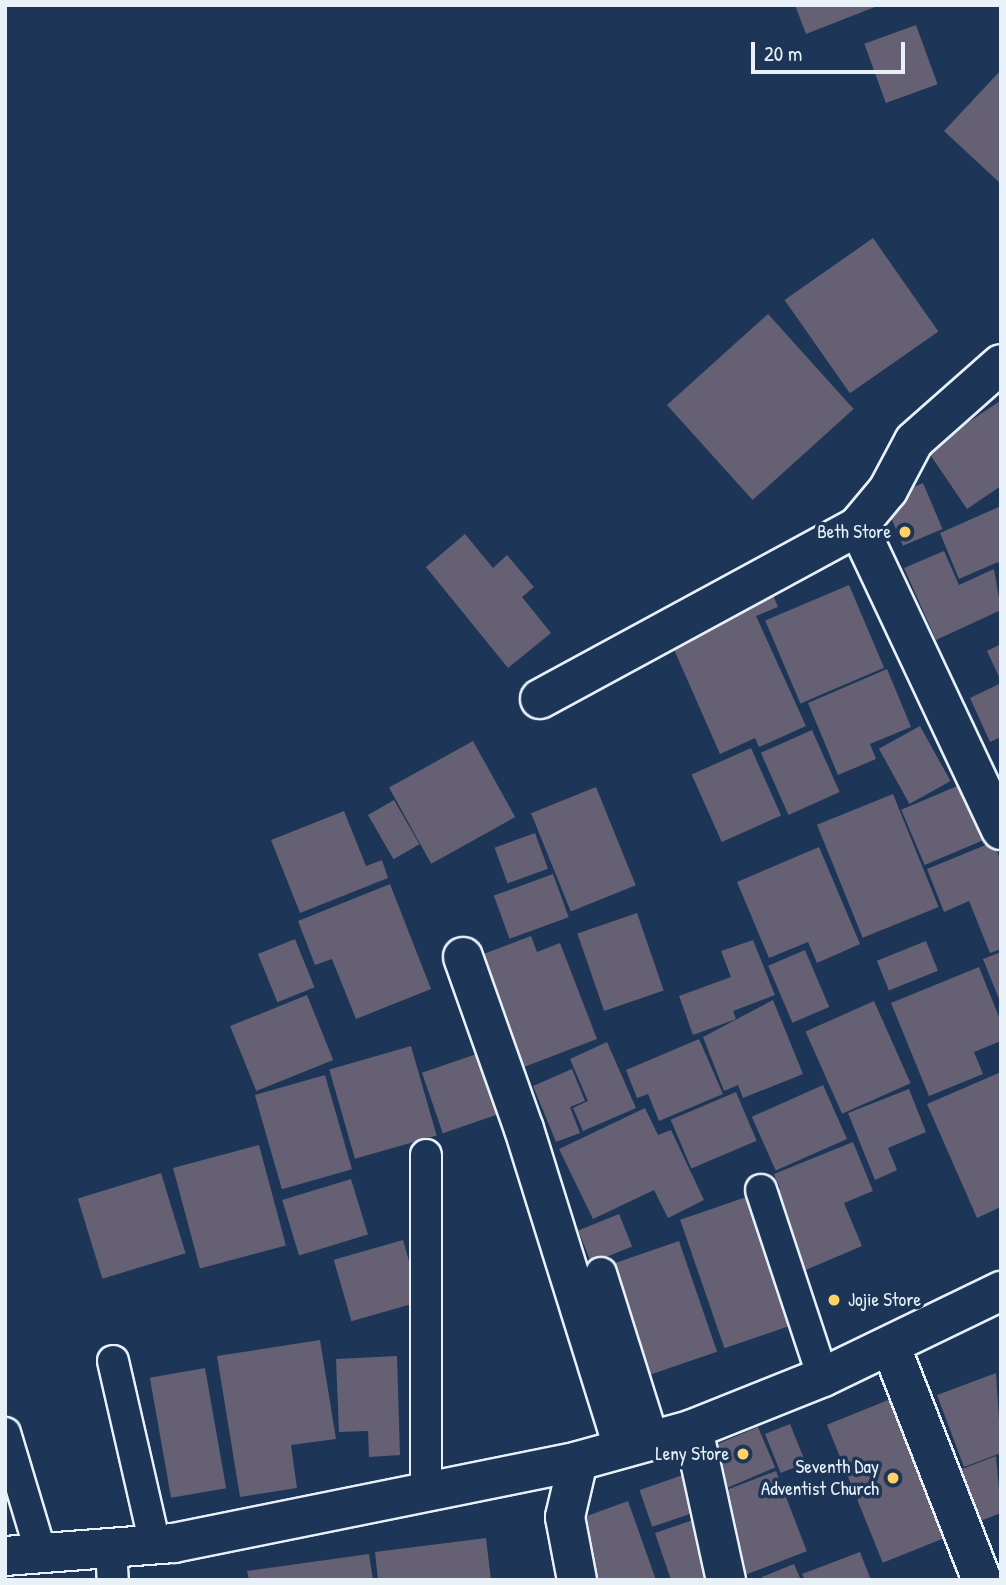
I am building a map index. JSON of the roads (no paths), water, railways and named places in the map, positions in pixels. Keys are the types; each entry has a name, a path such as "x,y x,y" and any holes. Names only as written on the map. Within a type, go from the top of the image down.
{"street":[{"path":"540,699 858,526 888,490 914,442 1001,365"},
{"path":"858,526 1001,830"},
{"path":"463,957 638,1443"},
{"path":"23,1554 112,1563 155,1544 578,1461 692,1429 823,1377 891,1347 1001,1291"},
{"path":"891,1347 982,1580"},
{"path":"692,1429 726,1580"},
{"path":"577,1580 565,1517 578,1461"}],"lane":[{"path":"426,1155 426,1492"},
{"path":"761,1190 823,1377"},
{"path":"601,1273 638,1443"},
{"path":"113,1361 155,1544"},
{"path":"5,1433 23,1554"}],"place":[{"name":"Beth Store","path":"905,532"},
{"name":"Jojie Store","path":"834,1300"},
{"name":"Leny Store","path":"743,1454"},
{"name":"Seventh Day Adventist Church","path":"893,1478"}]}
